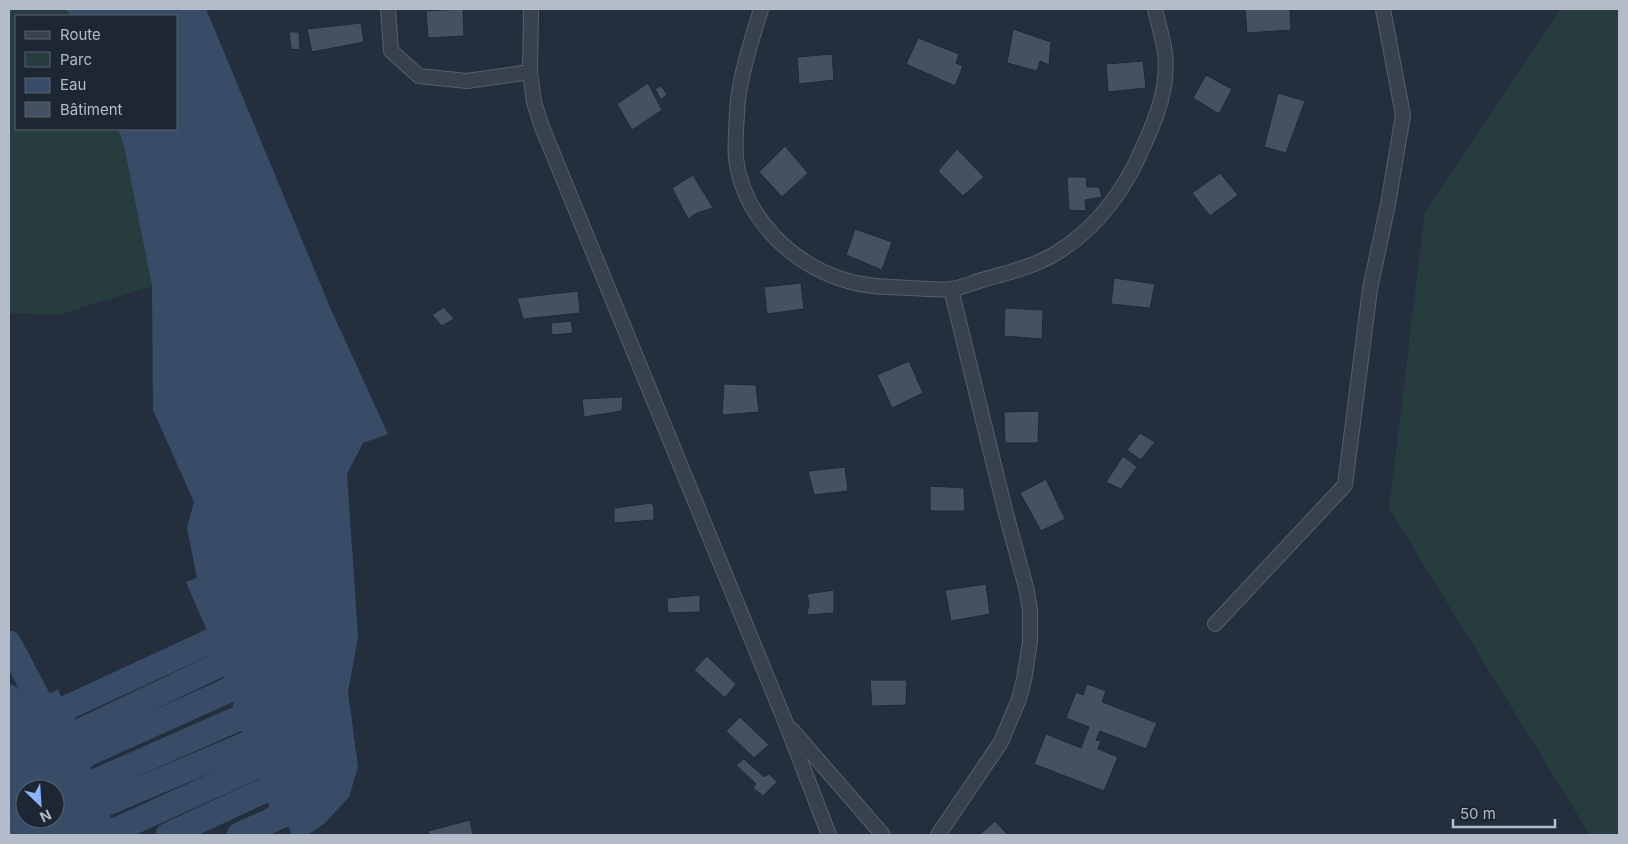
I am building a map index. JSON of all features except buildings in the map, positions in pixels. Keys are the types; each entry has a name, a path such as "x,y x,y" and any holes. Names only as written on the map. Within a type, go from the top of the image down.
{"street":[{"path":"388,9 391,51 419,76 467,80 530,72"},
{"path":"531,9 530,72 534,102 542,127 785,721 829,835"},
{"path":"761,9 738,94 735,147 739,174 764,226 769,233 795,255 815,268 837,278 849,282 877,286 951,290 1028,266 1051,256 1081,234 1110,206 1141,153 1154,124 1162,92 1165,77 1165,54 1155,9"},
{"path":"1215,624 1345,485 1370,289 1404,115 1383,9"},
{"path":"938,835 992,757 1008,728 1024,680 1030,642 1030,611 1026,591 951,290"},
{"path":"785,721 883,835"}],"green space":[{"path":"9,9 66,9 70,15 15,15 15,130 118,130 124,146 152,286 58,315 9,313"},
{"path":"1560,9 1619,9 1619,835 1590,835 1389,508 1425,212"}],"water":[{"path":"66,9 206,9 332,312 388,434 363,443 347,474 358,637 348,692 358,767 349,797 325,823 308,835 292,835 244,716 186,582 197,578 187,528 194,502 153,410 152,286 124,146 118,130 178,130 178,15 70,15"},
{"path":"58,689 118,835 9,835 9,717"}],"waterway":[{"path":"37,779 66,708 211,641 242,650"},
{"path":"9,643 39,700 31,733"},
{"path":"60,761 76,733 221,664 254,655"},
{"path":"65,781 85,755 231,689 252,661"},
{"path":"70,803 96,781 244,716 249,689"},
{"path":"9,697 17,712 9,808"},
{"path":"48,835 105,804 254,741 255,717"},
{"path":"96,835 116,830 263,763 261,730"},
{"path":"168,835 272,787 268,754"},
{"path":"239,835 283,815 278,781"}]}
